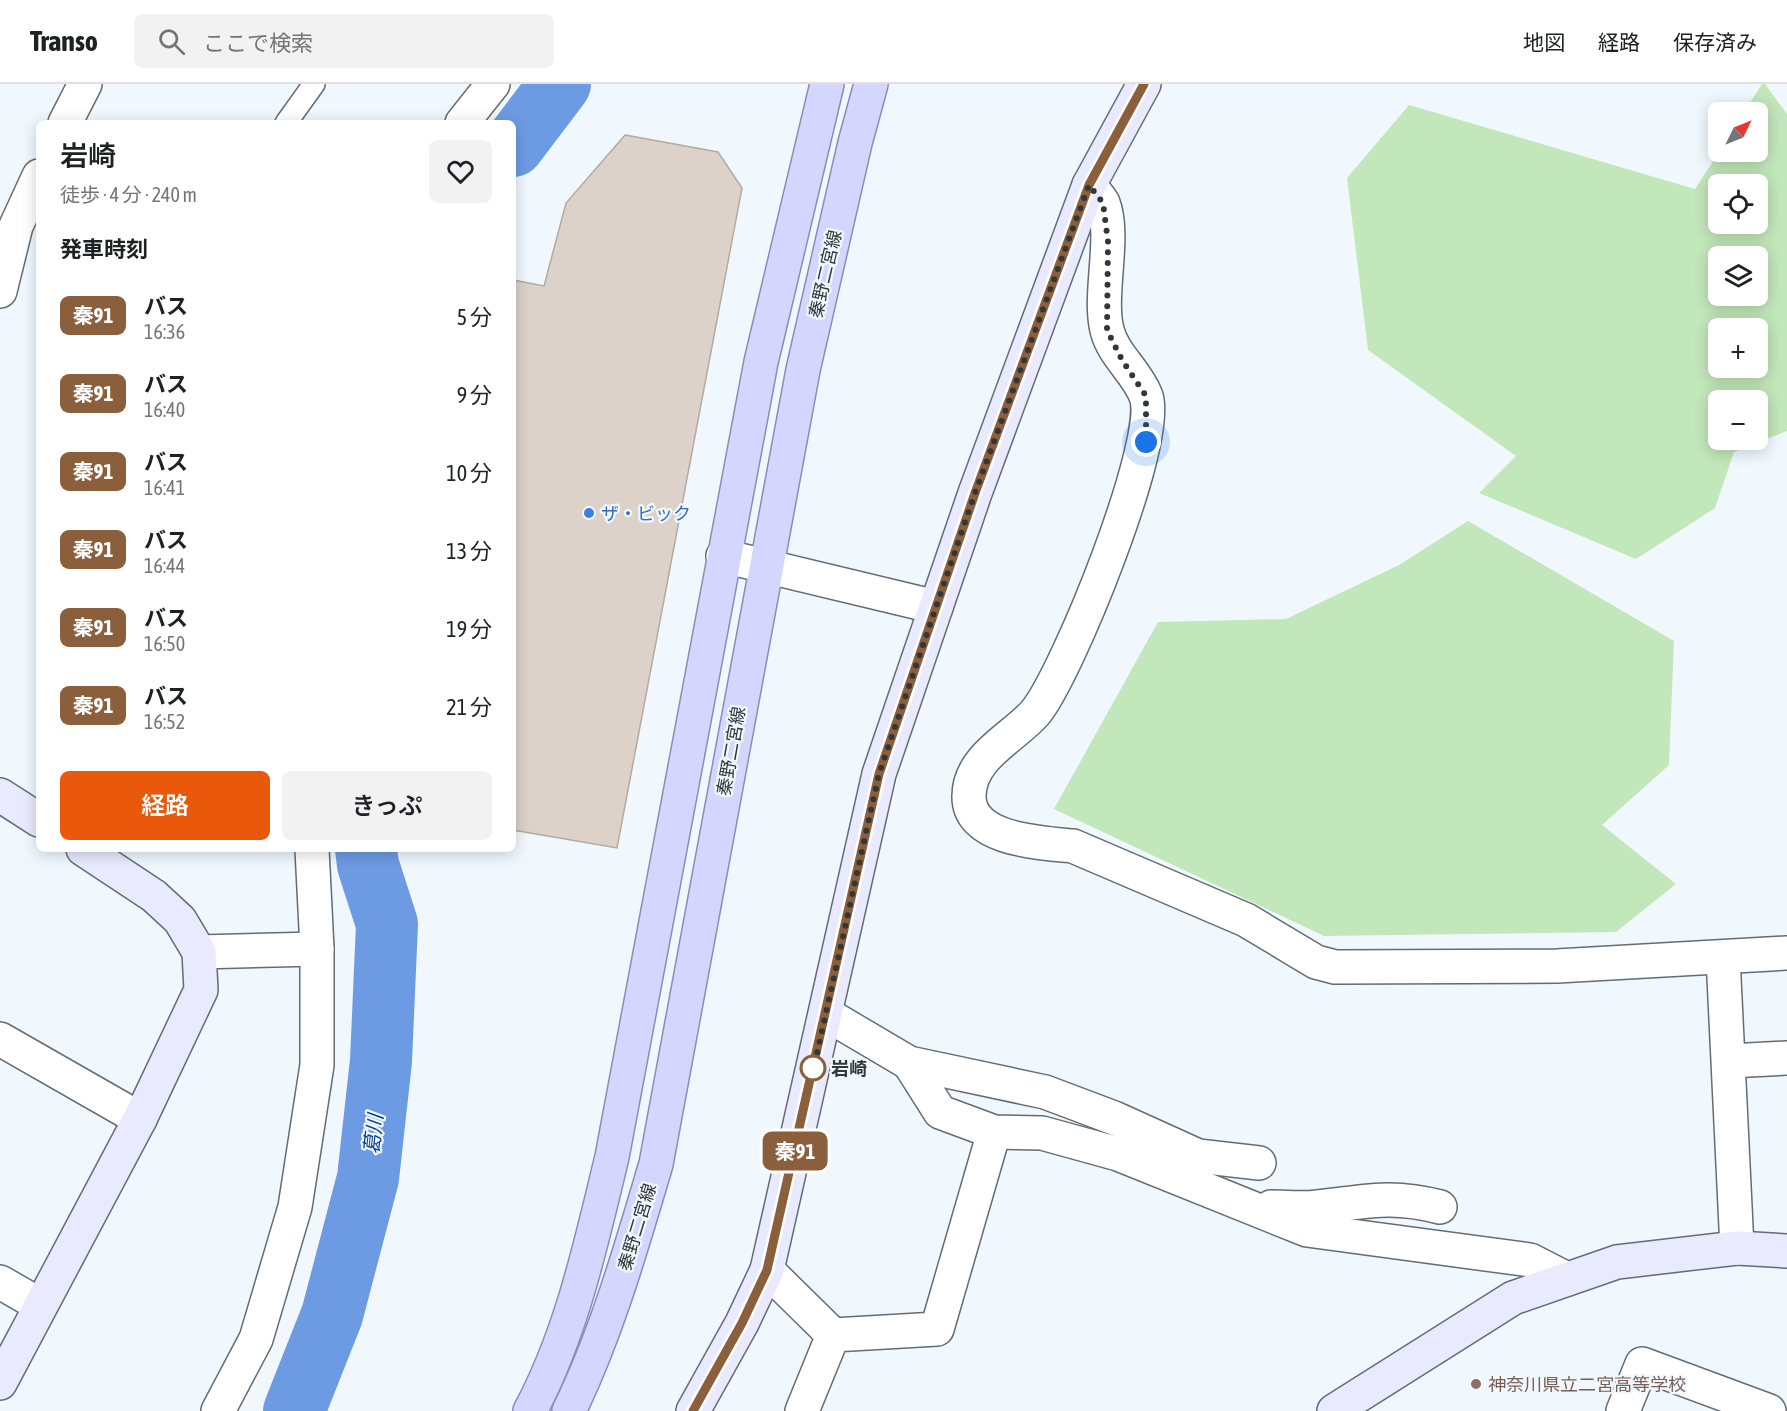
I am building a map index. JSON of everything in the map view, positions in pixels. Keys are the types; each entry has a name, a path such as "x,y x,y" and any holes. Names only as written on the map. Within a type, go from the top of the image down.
{"main road":[{"path":"530,1411 546,1381 585,1268 612,1157 761,362 827,84"},
{"name":"秦野二宮線","path":"569,1411 584,1381 625,1268 656,1164 764,566 803,370 855,143 872,84"}],"street":[{"path":"66,120 85,84"},
{"path":"464,120 493,84"},
{"path":"693,1411 742,1323 767,1270 879,774 975,493 1089,185 1144,84"},
{"path":"0,291 16,226 36,183"},
{"path":"1089,185 1103,203 1108,242 1107,330 1122,360 1146,396 1146,442 1124,510 1063,668 1033,715 979,766 971,779 970,810 986,826 1000,834 1043,844 1073,846 1246,920 1316,962 1335,967 1371,965 1522,967 1787,953"},
{"path":"723,556 936,607"},
{"path":"0,795 36,818"},
{"path":"0,1383 140,1119 187,1025 201,990 199,952 180,920 154,896 88,852"},
{"path":"218,1411 256,1340 295,1207 317,1065 317,949 312,852"},
{"path":"199,952 317,949"},
{"path":"1723,957 1737,1248"},
{"path":"826,1014 909,1064 1045,1092 1114,1118 1198,1156 1259,1163"},
{"path":"0,1039 140,1119"},
{"path":"1729,1061 1787,1058"},
{"path":"909,1064 940,1112 994,1132 1042,1134 1118,1154 1307,1230 1530,1260 1567,1279"},
{"path":"767,1270 833,1335 937,1329 994,1132"},
{"path":"1248,1206 1314,1208 1379,1198 1410,1199 1440,1207"},
{"path":"1334,1411 1513,1298 1617,1262 1737,1248 1787,1251"},
{"path":"0,1282 40,1305"},
{"path":"802,1411 833,1335"},
{"path":"1623,1411 1642,1364 1769,1411"}],"lane":[{"path":"288,120 314,84"}],"green space":[{"path":"1762,84 1765,84 1787,114 1787,431 1768,439 1768,390 1708,390 1708,450 1739,450 1734,452 1715,508 1636,559 1479,493 1516,456 1368,350 1347,178 1409,105 1695,189 1713,162 1768,162 1768,102 1750,102"},
{"path":"1468,521 1674,641 1669,765 1602,825 1676,884 1616,932 1324,936 1054,809 1158,622 1286,619 1399,565"}],"building":[{"path":"625,135 718,152 742,188 617,848 516,831 516,281 544,286 566,203"}],"waterway":[{"name":"葛川","path":"516,142 560,84"},
{"name":"葛川","path":"294,1411 332,1315 368,1178 381,1061 387,924 368,865 366,852"}],"bus line":[{"name":"秦91","path":"693,1411 742,1323 767,1270 879,774 893,732 975,493 1089,185 1144,84"}],"place":[{"name":"ザ・ビック","path":"589,513"},
{"name":"岩崎","path":"813,1068"},
{"name":"神奈川県立二宮高等学校","path":"1476,1384"}],"route":[{"path":"813,1068 812,1076 879,774 975,493 1089,185 1103,203 1108,242 1107,330 1122,360 1146,396 1146,442"}]}
